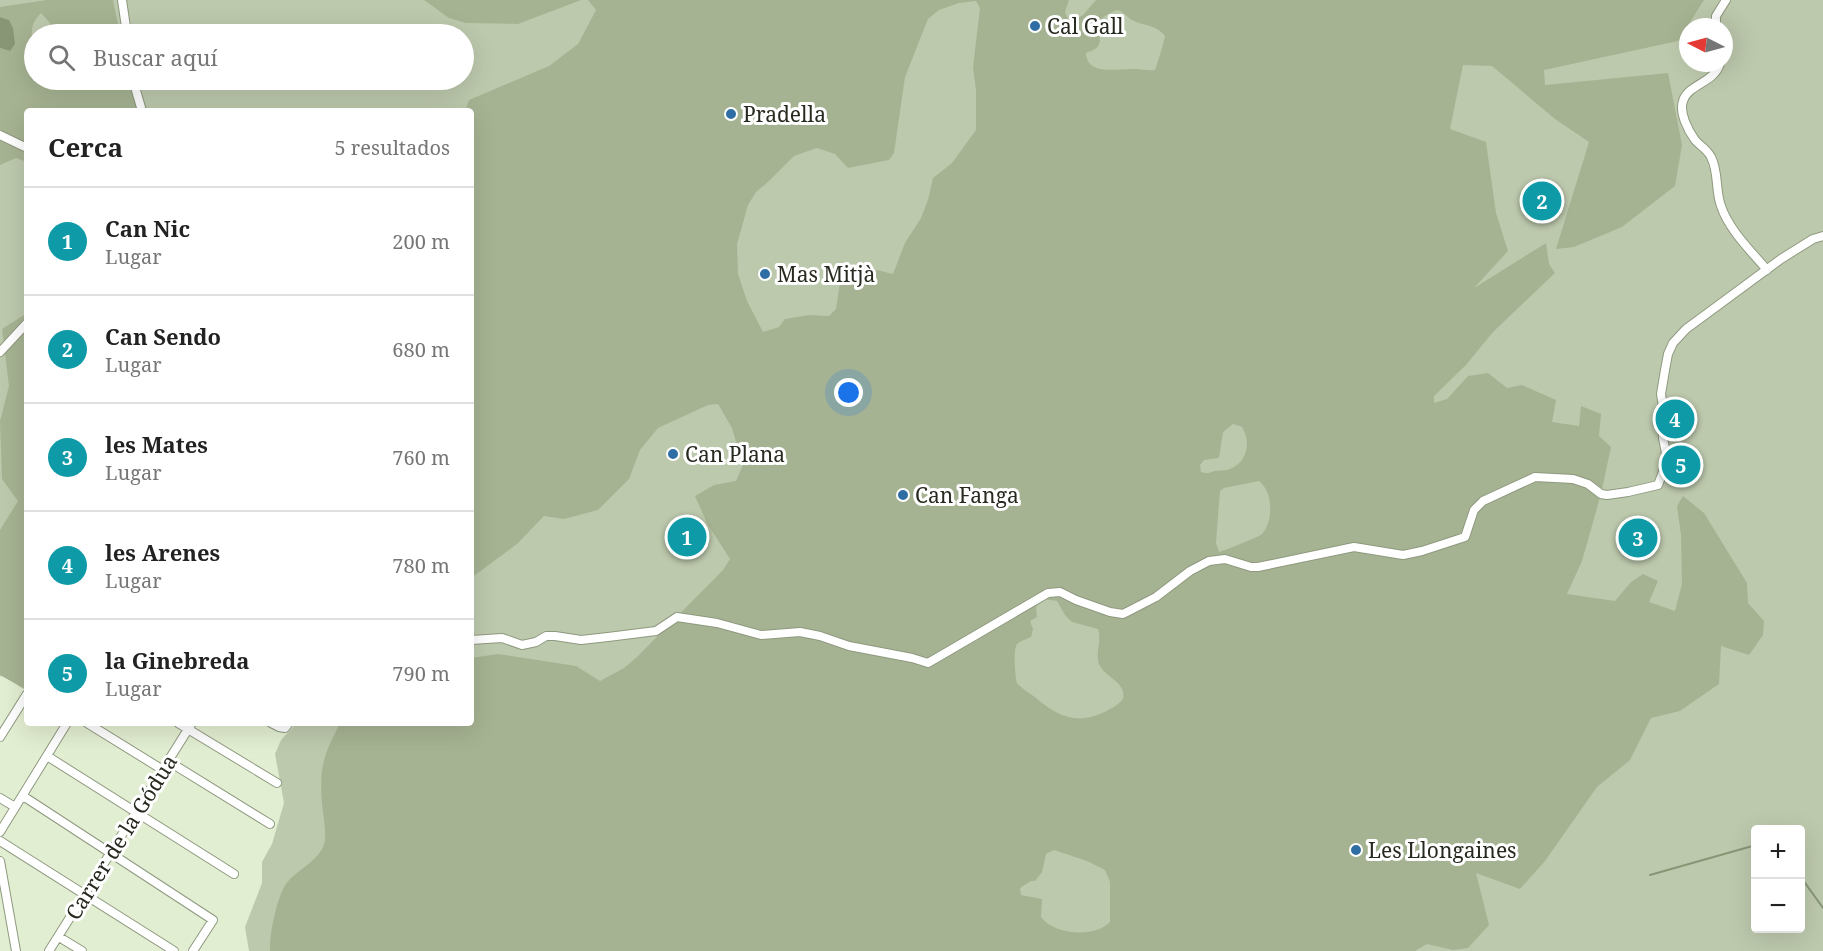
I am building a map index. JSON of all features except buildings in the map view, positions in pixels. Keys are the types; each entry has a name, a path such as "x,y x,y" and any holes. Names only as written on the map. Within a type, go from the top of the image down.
{"street":[{"path":"122,0 126,24"},
{"path":"1716,18 1725,0"},
{"path":"1716,72 1688,93 1683,100 1682,110 1694,138 1708,151 1712,159 1724,214 1767,270"},
{"path":"136,90 140,108"},
{"path":"0,135 24,147"},
{"path":"474,640 502,638 522,645 536,642 546,636 581,640 608,637 656,631 677,617 717,623 761,635 800,632 849,646 928,663 1048,593 1060,592 1110,612 1123,614 1156,597 1190,571 1209,561 1225,559 1258,567 1354,547 1403,555 1439,546 1465,537 1474,510 1483,501 1535,477 1573,478 1607,495 1649,488 1658,485 1664,469 1664,413 1661,394 1668,354 1673,343 1686,329 1767,270 1813,239 1823,236"},
{"path":"0,352 24,326"},
{"path":"0,736 24,699"},
{"path":"0,832 65,726"},
{"path":"92,726 163,770"},
{"path":"190,726 277,783"},
{"name":"Carrer de la Gódua","path":"49,951 190,726"},
{"path":"47,756 234,874"},
{"path":"168,761 270,824"},
{"path":"22,796 213,920 193,951"},
{"path":"0,798 15,807"},
{"path":"0,841 174,951"},
{"path":"0,861 16,951"},
{"path":"58,937 82,951"}],"shaded area":[{"path":"0,0 1823,0 1823,951 249,951 245,927 262,883 262,862 272,844 284,803 275,754 281,740 294,726 474,726 474,108 24,108 24,689 2,675 0,677"},
{"path":"47,0 113,0 118,24 50,24 41,13 34,24 24,24 24,90 132,90 133,96 147,108 24,108 24,161 16,158 0,165 0,48 10,51 9,20 0,17 0,7"},
{"path":"424,0 581,0 518,24 466,23 449,18"},
{"path":"588,0 1069,0 1065,12 1068,19 1072,21 1083,15 1096,0 1704,0 1693,18 1679,18 1678,41 1544,70 1545,85 1668,73 1682,145 1675,186 1622,227 1574,247 1556,249 1589,142 1555,119 1492,66 1463,65 1450,129 1486,142 1496,213 1508,251 1474,288 1546,243 1549,264 1555,273 1493,332 1466,365 1434,396 1434,403 1447,399 1468,376 1488,373 1507,388 1522,385 1556,400 1552,422 1579,426 1581,406 1601,414 1599,436 1611,447 1601,494 1582,561 1567,594 1615,601 1631,582 1643,574 1658,581 1649,602 1675,611 1682,584 1681,535 1677,506 1683,496 1704,513 1747,583 1748,603 1764,621 1763,635 1749,655 1721,646 1719,684 1680,711 1651,718 1630,760 1597,787 1545,861 1520,889 1476,873 1489,925 1468,948 1453,950 1427,944 1415,951 270,951 274,916 286,884 314,859 323,847 325,835 321,790 322,770 326,753 339,726 474,726 474,658 498,654 576,666 600,681 624,668 637,657 723,570 730,559 707,523 695,496 714,485 736,481 743,465 732,428 718,404 708,405 658,428 640,450 629,479 598,510 564,519 544,516 517,544 474,576 474,108 466,108 469,100 549,66 578,44 596,10","holes":["976,1 980,8 973,67 976,91 976,130 952,163 933,178 921,218 905,243 893,274 861,266 850,267 840,283 836,309 829,316 809,315 785,319 779,327 763,332 747,301 738,274 737,244 748,205 756,192 794,156 817,148 835,154 848,168 889,160 894,153 905,77 928,19 939,10 959,3","1119,11 1134,21 1155,28 1165,36 1155,70 1105,70 1088,61 1086,53 1095,49 1099,44 1100,22 1106,16","1233,424 1242,427 1245,433 1247,445 1241,461 1228,470 1201,472 1200,465 1204,460 1219,458 1223,432","1259,481 1264,486 1269,499 1270,514 1262,534 1219,552 1216,543 1220,491 1224,488","1044,599 1057,601 1072,622 1098,629 1099,664 1119,684 1123,693 1123,699 1113,708 1091,717 1065,716 1050,709 1017,683 1016,647 1018,643 1031,637 1033,629 1030,621 1037,617 1036,607","1054,850 1087,861 1105,870 1110,882 1110,922 1103,927 1085,932 1055,928 1041,917 1042,899 1021,895 1020,888 1035,881 1042,872 1046,854"]},
{"path":"0,17 9,20 13,28 15,44 10,51 0,48"},
{"path":"24,315 24,688 0,675 0,530 18,501 2,479 0,421 9,386 2,329"}],"waterway":[{"path":"1650,875 1751,846"},
{"path":"1802,879 1823,908"}],"place":[{"name":"Cal Gall","path":"1035,26"},
{"name":"Pradella","path":"731,114"},
{"name":"Can Sendo","path":"1542,201"},
{"name":"Mas Mitjà","path":"765,274"},
{"name":"les Arenes","path":"1675,419"},
{"name":"Can Plana","path":"673,454"},
{"name":"la Ginebreda","path":"1681,465"},
{"name":"Can Fanga","path":"903,495"},
{"name":"Can Nic","path":"687,537"},
{"name":"les Mates","path":"1638,538"},
{"name":"Les Llongaines","path":"1356,850"}]}
